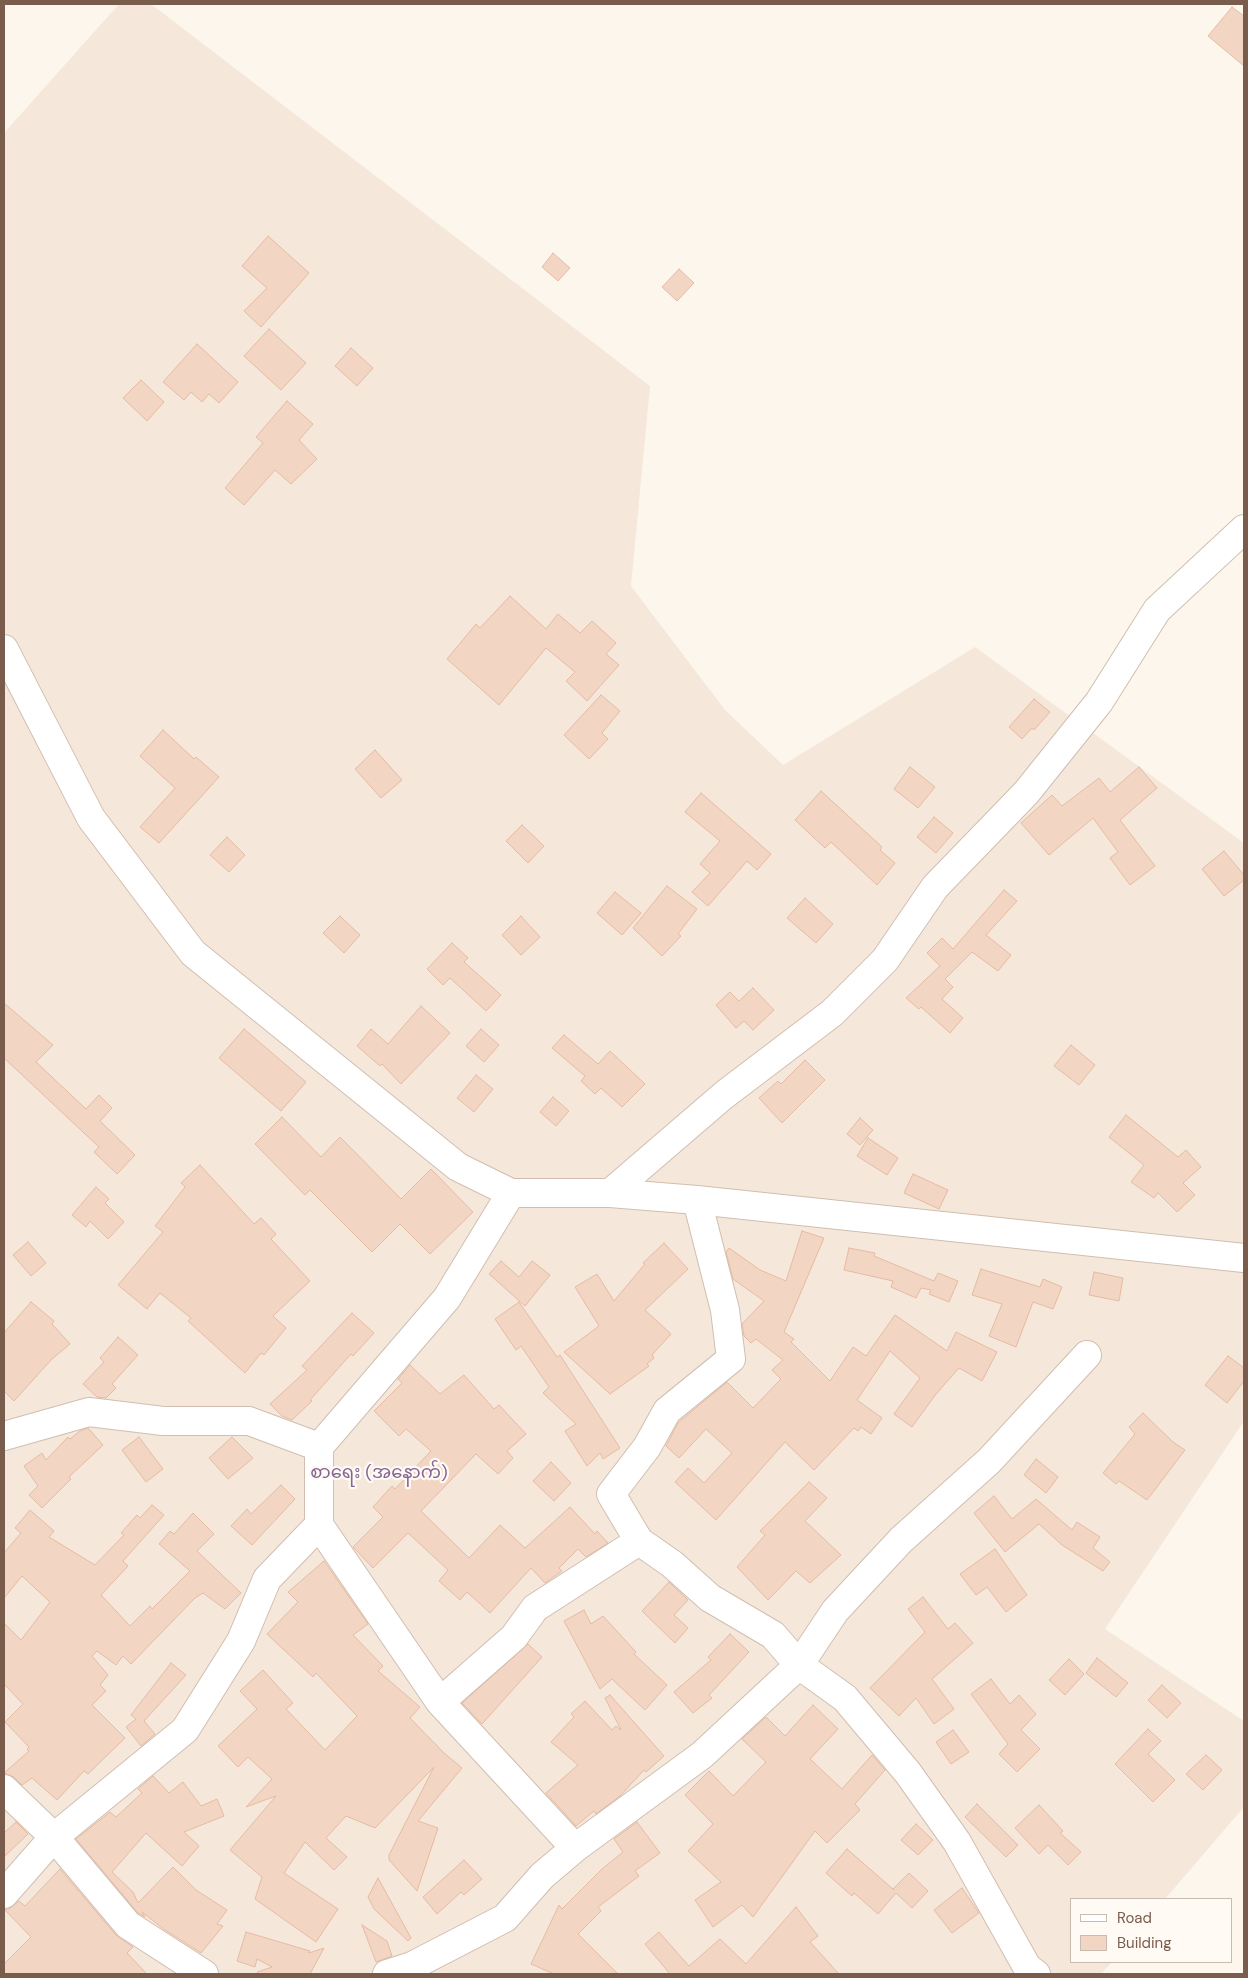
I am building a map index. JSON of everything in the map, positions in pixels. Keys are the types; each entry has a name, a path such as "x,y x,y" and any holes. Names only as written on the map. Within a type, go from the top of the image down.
{"street":[{"path":"610,1193 724,1095 832,1013 885,960 935,887 1026,793 1099,702 1157,610 1244,529"},
{"path":"4,649 91,818 193,953 458,1167 511,1193 610,1193 698,1200 1244,1258"},
{"path":"511,1193 447,1298 319,1447 319,1525 440,1702 576,1848"},
{"path":"698,1200 724,1310 731,1359 667,1411 647,1447 611,1494 639,1541 672,1564 710,1598 773,1635 799,1665 845,1698 908,1773 957,1842 1027,1967 1036,1974"},
{"path":"387,1974 412,1966 505,1918 542,1876 576,1848 702,1755 799,1665 835,1611 901,1540 989,1461 1087,1355"},
{"path":"4,1436 89,1412 163,1421 249,1421 319,1447"},
{"path":"4,1894 54,1837 185,1730 242,1641 267,1579 319,1525"},
{"path":"440,1702 514,1636 535,1608 639,1541"},
{"path":"4,1789 54,1837 128,1925 204,1974"}],"shaded area":[{"path":"119,4 151,4 650,386 631,586 725,710 783,765 975,647 1244,843 1244,1421 1105,1629 1244,1721 1244,1807 1166,1898 1070,1898 1070,1963 1111,1963 1101,1974 4,1974 4,133"}],"building":[{"path":"1232,7 1244,16 1244,66 1208,36"},
{"path":"268,236 309,273 261,327 244,311 267,288 242,266"},
{"path":"553,253 570,268 558,281 542,267"},
{"path":"679,269 694,283 677,301 662,287"},
{"path":"269,329 306,363 281,390 244,356"},
{"path":"197,344 238,382 219,403 209,394 202,402 191,392 184,400 163,382"},
{"path":"351,348 373,368 357,386 335,366"},
{"path":"141,380 164,402 147,421 123,398"},
{"path":"287,401 313,424 299,440 317,459 291,484 275,470 244,505 225,488 263,443 256,437"},
{"path":"510,596 546,629 558,614 580,633 592,621 616,643 606,654 619,665 587,701 566,681 575,672 546,648 499,705 447,659 476,624 480,628"},
{"path":"601,695 620,711 602,733 608,739 589,759 564,735"},
{"path":"1034,699 1050,712 1034,730 1032,728 1022,739 1009,727"},
{"path":"163,730 194,759 196,757 219,777 159,843 140,827 175,788 140,756"},
{"path":"375,750 402,780 381,798 355,769"},
{"path":"910,767 935,787 918,808 894,789"},
{"path":"1139,767 1157,788 1120,820 1155,866 1130,885 1110,858 1118,852 1093,818 1049,855 1021,823 1052,795 1062,806 1099,778 1110,792"},
{"path":"821,791 882,847 880,850 895,863 877,885 831,842 825,848 795,820"},
{"path":"701,793 771,854 757,870 747,861 708,906 692,892 710,873 700,864 720,841 685,812"},
{"path":"934,817 953,833 936,853 917,837"},
{"path":"522,825 544,846 528,863 506,841"},
{"path":"227,837 245,855 229,872 210,855"},
{"path":"1224,851 1244,875 1244,880 1224,896 1202,869"},
{"path":"667,886 697,909 678,934 681,936 662,956 633,928"},
{"path":"1004,890 1017,901 986,935 1011,955 998,971 972,952 945,979 953,987 942,999 963,1018 950,1033 921,1007 919,1009 906,998 940,966 927,953 942,938 953,949"},
{"path":"615,892 641,913 622,935 597,913"},
{"path":"805,898 833,924 816,943 787,918"},
{"path":"340,916 360,935 344,953 323,933"},
{"path":"521,916 540,937 521,955 502,935"},
{"path":"452,943 468,958 464,962 501,995 486,1011 450,978 443,985 427,969"},
{"path":"753,988 774,1010 753,1030 744,1021 736,1028 716,1005 730,992 739,1001"},
{"path":"4,1003 53,1045 36,1062 86,1109 99,1095 112,1108 100,1121 135,1155 117,1174 94,1152 99,1147 4,1058"},
{"path":"421,1006 450,1033 401,1084 382,1064 380,1066 357,1046 371,1029 388,1044"},
{"path":"244,1029 306,1082 281,1111 219,1058"},
{"path":"481,1029 499,1045 484,1062 466,1046"},
{"path":"564,1035 598,1064 610,1051 645,1084 622,1107 601,1088 595,1094 581,1081 585,1076 552,1048"},
{"path":"1071,1045 1095,1065 1079,1085 1054,1066"},
{"path":"805,1060 825,1080 782,1123 759,1098 778,1081 781,1084"},
{"path":"476,1075 493,1089 474,1112 457,1098"},
{"path":"553,1097 569,1111 556,1126 540,1112"},
{"path":"1126,1115 1178,1157 1186,1150 1201,1167 1183,1183 1195,1195 1177,1212 1158,1193 1154,1198 1131,1182 1144,1165 1109,1137"},
{"path":"282,1117 321,1157 340,1137 401,1199 431,1169 473,1212 430,1254 400,1224 372,1252 310,1190 305,1195 255,1144"},
{"path":"860,1118 873,1130 860,1145 847,1134"},
{"path":"868,1138 898,1158 887,1175 857,1156"},
{"path":"200,1165 254,1224 261,1218 276,1234 271,1239 310,1281 273,1316 286,1328 264,1355 261,1353 245,1373 188,1321 191,1318 160,1293 147,1309 118,1285 163,1232 155,1226 185,1187 181,1183"},
{"path":"913,1174 948,1190 939,1209 904,1193"},
{"path":"96,1187 109,1199 105,1203 124,1222 108,1239 90,1221 86,1227 72,1215"},
{"path":"802,1231 824,1238 784,1332 794,1339 791,1342 830,1381 853,1347 866,1356 895,1315 947,1351 956,1332 997,1352 982,1381 959,1368 936,1394 912,1427 894,1414 920,1378 890,1351 857,1400 882,1418 871,1434 861,1427 858,1431 854,1428 814,1470 785,1442 716,1520 675,1482 688,1468 704,1483 732,1453 706,1429 679,1458 666,1446 678,1423 727,1382 753,1408 781,1379 772,1370 783,1360 756,1339 751,1343 744,1336 742,1324 764,1301 733,1279 726,1252 729,1248 760,1270 786,1281"},
{"path":"28,1242 46,1263 31,1276 13,1255"},
{"path":"664,1243 688,1269 645,1310 671,1334 652,1355 654,1358 647,1364 649,1366 610,1394 564,1352 599,1326 575,1287 597,1274 614,1301 645,1264 643,1263"},
{"path":"849,1248 875,1253 874,1256 934,1281 938,1273 958,1281 949,1302 929,1294 931,1290 921,1288 916,1298 891,1287 893,1281 844,1270"},
{"path":"501,1261 519,1277 532,1261 550,1275 525,1306 489,1274"},
{"path":"981,1269 1040,1287 1043,1279 1062,1287 1053,1309 1033,1302 1016,1347 989,1336 1002,1304 972,1295"},
{"path":"1094,1272 1123,1278 1119,1301 1089,1295"},
{"path":"31,1302 54,1321 52,1324 70,1344 52,1359 14,1401 4,1391 4,1333"},
{"path":"519,1302 557,1357 560,1355 620,1448 603,1459 600,1453 587,1466 565,1431 576,1424 543,1393 549,1387 521,1346 516,1350 495,1319"},
{"path":"352,1313 374,1333 353,1356 351,1354 310,1400 312,1401 292,1420 282,1416 270,1404 307,1370 302,1366"},
{"path":"118,1337 138,1355 112,1384 116,1388 106,1398 97,1397 83,1384 104,1362 100,1358"},
{"path":"1228,1356 1244,1368 1244,1381 1227,1403 1205,1385"},
{"path":"410,1365 440,1394 464,1375 494,1409 499,1405 526,1434 507,1451 513,1458 498,1474 476,1454 421,1511 469,1558 500,1525 525,1548 570,1507 595,1534 597,1531 608,1543 586,1557 578,1549 559,1568 562,1571 545,1583 531,1568 490,1613 467,1592 460,1600 439,1581 448,1570 408,1533 373,1568 353,1547 383,1517 373,1507 392,1486 395,1489 431,1451 406,1429 399,1436 374,1411 402,1383 398,1379"},
{"path":"1143,1413 1173,1442 1185,1450 1147,1500 1119,1481 1116,1484 1103,1473 1135,1434 1129,1427"},
{"path":"88,1428 103,1445 69,1477 71,1479 42,1508 29,1495 38,1486 24,1466 42,1453 46,1460 68,1437 70,1439 80,1431"},
{"path":"139,1437 163,1469 146,1482 122,1450"},
{"path":"232,1437 253,1458 228,1479 209,1458"},
{"path":"1036,1459 1058,1477 1046,1493 1024,1475"},
{"path":"551,1462 571,1483 554,1501 533,1481"},
{"path":"809,1482 827,1498 805,1521 841,1555 810,1583 796,1571 768,1600 737,1567 765,1535 760,1531"},
{"path":"281,1485 295,1499 252,1545 231,1526 247,1509 251,1514"},
{"path":"994,1496 1012,1519 1036,1499 1072,1530 1077,1522 1100,1537 1093,1548 1110,1562 1103,1571 1062,1545 1039,1524 1005,1552 974,1513"},
{"path":"152,1505 164,1515 123,1561 128,1566 101,1595 130,1626 150,1606 152,1609 190,1571 159,1544 170,1531 174,1534 193,1513 214,1534 197,1551 241,1593 225,1609 203,1593 195,1598 131,1664 123,1656 116,1665 97,1651 92,1656 108,1675 100,1685 106,1691 92,1705 125,1738 88,1774 84,1771 57,1800 32,1778 22,1785 14,1777 4,1773 29,1751 27,1749 29,1747 5,1722 23,1704 4,1684 4,1623 21,1640 50,1602 22,1576 4,1598 4,1553 21,1533 15,1528 30,1510 54,1531 49,1537 95,1565 124,1535 121,1533 137,1515 140,1518"},
{"path":"995,1549 1027,1595 1006,1612 987,1587 976,1595 960,1574"},
{"path":"324,1561 368,1624 353,1635 383,1666 378,1671 420,1707 410,1718 444,1753 462,1768 418,1821 438,1828 417,1891 389,1860 389,1855 434,1767 375,1828 346,1816 326,1838 347,1857 334,1870 305,1842 284,1873 338,1909 316,1942 255,1899 262,1877 230,1850 276,1796 246,1807 272,1779 248,1757 238,1767 218,1746 257,1709 240,1691 263,1670 293,1703 286,1709 325,1750 357,1716 316,1673 313,1677 267,1634 298,1602 288,1592"},
{"path":"669,1582 688,1600 674,1615 688,1628 675,1643 642,1611"},
{"path":"923,1597 948,1629 955,1623 973,1643 932,1679 954,1709 934,1724 916,1698 899,1716 870,1688 925,1632 908,1609"},
{"path":"584,1610 591,1624 603,1616 636,1652 634,1654 667,1685 645,1710 612,1679 600,1689 564,1621"},
{"path":"730,1634 749,1652 709,1695 712,1698 693,1713 674,1692 711,1660 708,1657"},
{"path":"528,1644 542,1657 482,1724 462,1703"},
{"path":"1097,1658 1128,1683 1116,1697 1086,1673"},
{"path":"1069,1659 1084,1674 1065,1695 1049,1680"},
{"path":"171,1663 186,1675 144,1721 155,1734 141,1746 126,1727 136,1719 131,1715"},
{"path":"991,1679 1010,1704 1019,1695 1036,1714 1021,1730 1040,1749 1017,1772 999,1754 1008,1744 971,1694"},
{"path":"1162,1685 1181,1703 1167,1718 1148,1700"},
{"path":"610,1695 664,1756 646,1772 644,1770 620,1796 596,1814 594,1811 576,1826 546,1793 578,1765 551,1742 574,1717 571,1714 585,1701 612,1730 616,1726 621,1730 605,1698"},
{"path":"813,1705 838,1729 810,1759 842,1789 872,1755 885,1770 855,1804 860,1810 827,1843 815,1831 753,1917 742,1905 713,1927 695,1900 721,1882 688,1851 713,1824 685,1795 709,1771 733,1796 766,1762 742,1739 766,1717 785,1736"},
{"path":"1148,1729 1161,1741 1148,1754 1175,1780 1153,1802 1115,1764"},
{"path":"953,1730 969,1752 951,1764 936,1742"},
{"path":"1206,1755 1222,1770 1203,1790 1186,1774"},
{"path":"153,1776 169,1793 183,1782 201,1806 217,1799 224,1816 184,1832 199,1846 182,1866 146,1833 112,1872 133,1892 138,1903 173,1867 196,1890 227,1910 217,1924 223,1926 201,1953 165,1930 142,1912 145,1917 138,1913 76,1839 110,1812 116,1817 142,1793 138,1789"},
{"path":"977,1804 1018,1845 1006,1857 965,1817"},
{"path":"1039,1805 1063,1831 1060,1833 1081,1852 1068,1865 1048,1845 1039,1854 1015,1828"},
{"path":"16,1822 28,1834 4,1857 4,1833"},
{"path":"637,1822 660,1853 635,1871 639,1876 598,1907 601,1911 578,1934 618,1974 554,1974 531,1964 559,1905 562,1909 602,1869 623,1852 614,1839"},
{"path":"916,1824 933,1840 918,1855 901,1840"},
{"path":"847,1849 894,1890 909,1873 928,1891 912,1908 896,1893 878,1914 854,1893 852,1896 826,1873"},
{"path":"464,1860 482,1879 464,1895 461,1892 437,1914 423,1897"},
{"path":"60,1869 116,1935 133,1947 127,1953 147,1974 4,1974 4,1964 31,1937 4,1909 9,1909 19,1901 25,1906"},
{"path":"378,1878 411,1938 408,1941 374,1909 368,1897"},
{"path":"962,1888 979,1913 952,1933 934,1910"},
{"path":"796,1907 818,1936 810,1942 839,1974 670,1974 645,1944 659,1932 689,1966 720,1939 746,1964"},
{"path":"362,1925 387,1941 392,1956 376,1962"},
{"path":"246,1932 310,1951 309,1953 324,1948 310,1974 258,1974 257,1972 272,1967 257,1959 255,1967 237,1961"}],"district":[{"name":"စာရေး (အနောက်)","path":"379,1473"}]}
